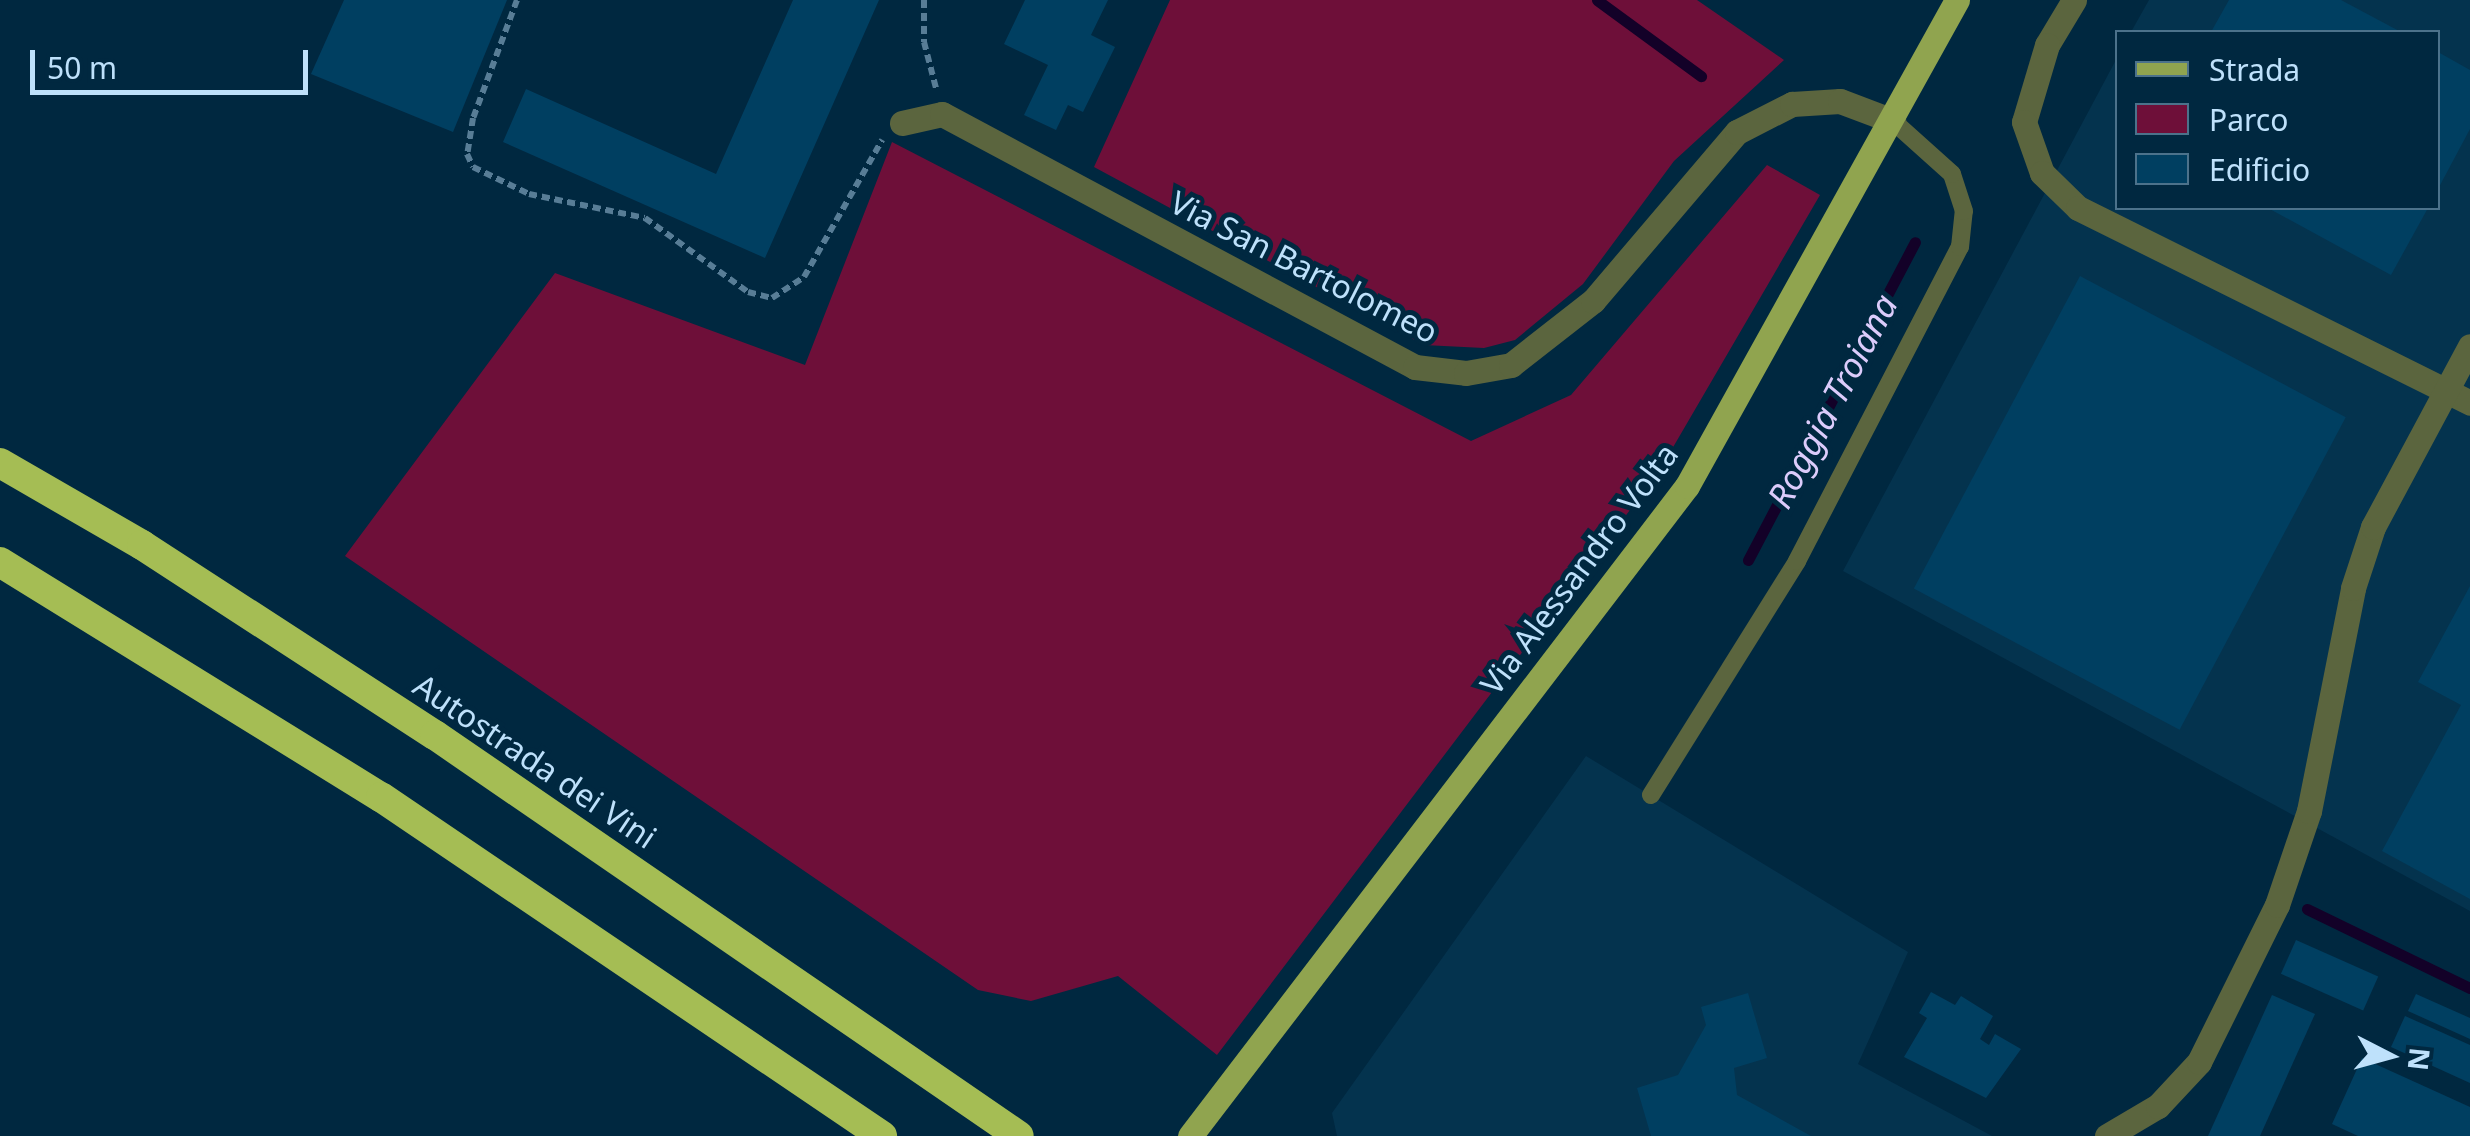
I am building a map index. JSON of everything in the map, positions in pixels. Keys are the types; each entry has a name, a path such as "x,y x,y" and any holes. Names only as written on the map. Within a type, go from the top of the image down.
{"highway":[{"name":"Autostrada dei Vini","path":"0,463 142,545 436,735 1019,1136"},
{"path":"0,562 397,808 882,1136"}],"main road":[{"name":"Via Alessandro Volta","path":"1190,1136 1687,486 1957,0"}],"street":[{"path":"2074,0 2048,45 2024,122 2042,173 2078,208 2470,403"},
{"name":"Via San Bartolomeo","path":"942,114 1415,368 1466,373 1511,365 1594,301 1737,132 1792,104 1840,101 1892,121"},
{"path":"902,123 942,114"},
{"path":"2107,1136 2158,1106 2198,1062 2277,905 2309,810 2353,588 2372,527 2470,346"}],"lane":[{"path":"1651,795 1798,560 1960,247 1964,211 1952,174 1892,121"}],"path":[{"path":"517,0 473,118 467,154 473,167 530,194 645,218 748,292 772,298 804,278 880,141 902,123"},
{"path":"924,0 924,42 942,114"}],"shaded area":[{"path":"2149,0 2470,0 2470,911 1843,571 2115,62 2115,210 2440,210 2440,30 2132,30"},
{"path":"1586,756 1908,952 1858,1064 1992,1136 1337,1136 1332,1113"}],"green space":[{"path":"1170,0 1697,0 1784,60 1674,161 1583,284 1515,340 1484,348 1424,345 1094,167"},
{"path":"892,142 1471,441 1571,395 1767,165 1820,195 1658,473 1217,1055 1118,976 1031,1001 978,990 345,556 555,273 805,365"}],"building":[{"path":"344,0 507,0 453,132 311,74"},
{"path":"793,0 879,0 765,258 503,142 526,89 716,174"},
{"path":"1025,0 1108,0 1091,35 1115,47 1083,112 1068,105 1056,130 1024,115 1048,65 1004,44"},
{"path":"2229,0 2341,0 2397,30 2212,30"},
{"path":"2440,53 2470,70 2470,129 2440,185"},
{"path":"2272,210 2427,210 2391,275"},
{"path":"2080,276 2346,417 2180,730 1914,589"},
{"path":"2470,586 2470,899 2382,851 2461,705 2418,682"},
{"path":"2296,940 2378,977 2363,1010 2281,974"},
{"path":"1931,992 1955,1005 1961,996 1993,1016 1980,1039 1989,1045 1995,1034 2021,1049 1986,1098 1904,1057 1927,1018 1919,1013"},
{"path":"1748,993 1767,1058 1734,1068 1737,1095 1811,1136 1651,1136 1637,1088 1678,1075 1706,1025 1701,1007"},
{"path":"2416,994 2470,1018 2470,1039 2408,1011"},
{"path":"2272,995 2315,1014 2260,1136 2208,1136"},
{"path":"2405,1016 2470,1045 2470,1083 2391,1047"},
{"path":"2362,1058 2470,1107 2470,1136 2358,1136 2332,1124"}],"waterway":[{"name":"Roggia Troiana","path":"1597,0 1701,76"},
{"name":"Roggia Troiana","path":"1748,560 1915,242"},
{"name":"Roggia Troiana","path":"2307,909 2470,988"}]}
